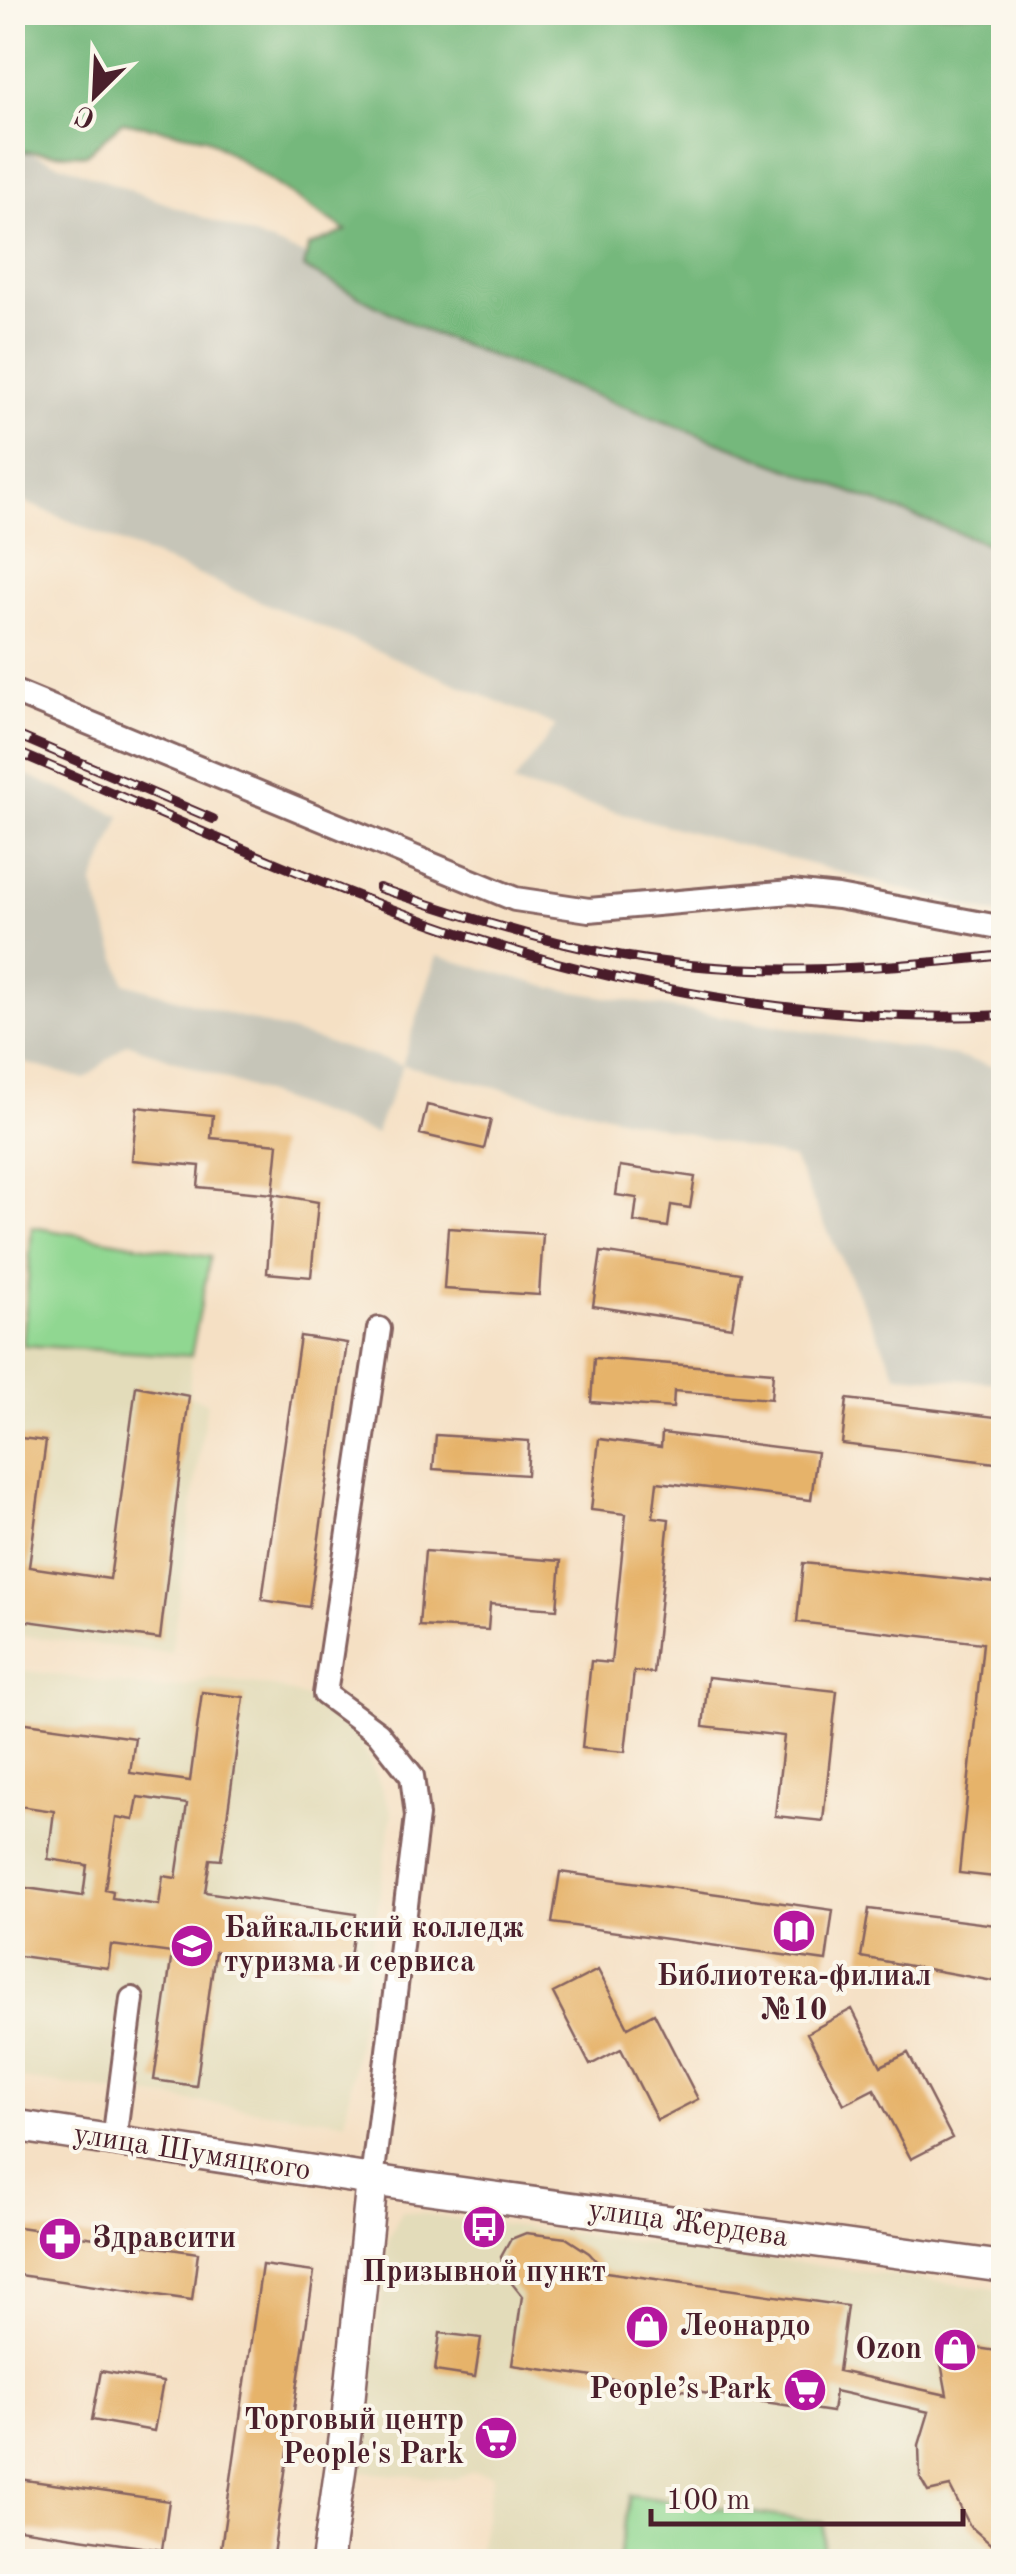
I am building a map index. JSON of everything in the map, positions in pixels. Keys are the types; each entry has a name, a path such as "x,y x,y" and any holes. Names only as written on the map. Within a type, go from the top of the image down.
{"main road":[{"name":"улица Шумяцкого","path":"12,2126 372,2180"},
{"name":"улица Жердева","path":"372,2180 1004,2267"},
{"path":"327,2562 347,2422 372,2180"}],"street":[{"path":"12,690 514,899 588,910 791,892 838,896 1004,928"},
{"path":"372,2180 417,1816 412,1776 378,1733 325,1694 379,1328"},
{"path":"114,2141 132,1999"}],"shaded area":[{"path":"12,146 634,378 1003,505 1003,916 513,784 556,726 13,497"},
{"path":"13,769 121,816 93,885 125,983 402,1065 437,956 552,988 947,1054 1003,1069 1003,1383 897,1375 793,1159 403,1065 375,1134 127,1043 85,1079 21,1062 23,1014 12,1006"},
{"path":"32,1227 210,1257 191,1356 189,1396 207,1402 171,1653 13,1635 13,1408 23,1345"},
{"name":"Байкальский колледж туризма и сервиса","path":"13,1669 158,1689 212,1678 279,1688 312,1700 358,1734 392,1813 345,2121 13,2078"},
{"path":"402,2211 1003,2290 1003,2561 822,2561 823,2523 630,2496 618,2561 477,2561 493,2475 472,2471 455,2479 359,2472 389,2238"}],"green space":[{"path":"12,13 1003,13 1003,550 428,332 304,268 308,247 346,231 205,137 122,122 86,155 13,151"},
{"path":"32,1227 210,1257 191,1356 23,1345"},
{"path":"630,2495 824,2523 822,2561 618,2561"}],"building":[{"path":"427,1105 491,1120 484,1149 420,1134"},
{"path":"137,1107 213,1115 211,1138 278,1144 273,1194 198,1187 200,1166 132,1160"},
{"path":"620,1166 695,1177 690,1208 671,1205 668,1227 634,1222 637,1198 616,1195"},
{"path":"273,1194 318,1202 311,1277 267,1273"},
{"path":"448,1228 543,1234 539,1295 444,1289"},
{"path":"601,1252 741,1273 732,1327 593,1306"},
{"path":"300,1336 347,1343 309,1607 262,1600"},
{"path":"594,1358 773,1372 771,1399 674,1391 673,1408 591,1402"},
{"path":"136,1386 189,1396 160,1639 12,1619 12,1437 46,1441 29,1567 110,1579"},
{"path":"847,1399 1004,1418 1004,1464 842,1444"},
{"path":"662,1433 817,1452 811,1500 657,1482 653,1517 669,1519 653,1673 634,1671 625,1752 582,1748 591,1661 611,1663 626,1514 591,1510 599,1439 661,1447"},
{"path":"436,1435 529,1441 527,1475 433,1469"},
{"path":"425,1551 561,1561 557,1609 490,1604 488,1630 419,1626"},
{"path":"803,1563 1004,1584 1004,1878 959,1873 983,1643 797,1622"},
{"path":"708,1677 837,1691 823,1821 775,1816 784,1736 703,1727"},
{"path":"202,1692 244,1697 221,1860 210,1859 205,1892 356,1914 348,1971 215,1952 196,2086 154,2080 172,1953 111,1945 108,1968 12,1955 12,1886 83,1896 87,1865 48,1859 54,1811 12,1805 12,1721 135,1738 130,1773 190,1781","holes":["138,1797 187,1804 176,1878 163,1876 159,1905 112,1898 113,1891 105,1889 116,1817 134,1820"]},
{"path":"560,1872 833,1910 826,1961 552,1923"},
{"path":"869,1909 1004,1926 1004,1983 861,1957"},
{"path":"598,1970 628,2027 654,2013 698,2099 657,2120 621,2049 590,2065 553,1993"},
{"path":"852,2009 881,2066 908,2053 952,2138 911,2159 874,2089 844,2104 807,2033"},
{"path":"12,2226 198,2253 192,2300 12,2274"},
{"name":"People’s Park","path":"526,2233 566,2238 589,2253 606,2272 847,2306 838,2371 947,2395 939,2352 943,2343 1004,2352 1004,2556 970,2526 950,2487 928,2492 920,2478 919,2445 929,2412 835,2391 832,2412 512,2365 522,2296 506,2276 501,2257 511,2239"},
{"path":"262,2265 314,2272 272,2562 219,2562"},
{"path":"440,2333 481,2338 475,2377 435,2371"},
{"path":"101,2371 163,2382 154,2431 92,2420"},
{"path":"12,2478 169,2501 162,2550 12,2528"}],"railway":[{"path":"12,733 213,819"},
{"path":"12,750 373,902 557,963 683,991 812,1010 941,1017 1004,1015"},
{"path":"379,888 549,940 656,961 805,969 905,965 1004,955"}],"place":[{"name":"Библиотека-филиал №10","path":"794,1931"},
{"name":"Байкальский колледж туризма и сервиса","path":"192,1946"},
{"name":"Призывной пункт","path":"484,2227"},
{"name":"Здравсити","path":"60,2239"},
{"name":"Леонардо","path":"647,2327"},
{"name":"Ozon","path":"955,2350"},
{"name":"People’s Park","path":"805,2390"},
{"name":"Торговый центр People's Park","path":"496,2438"}]}
